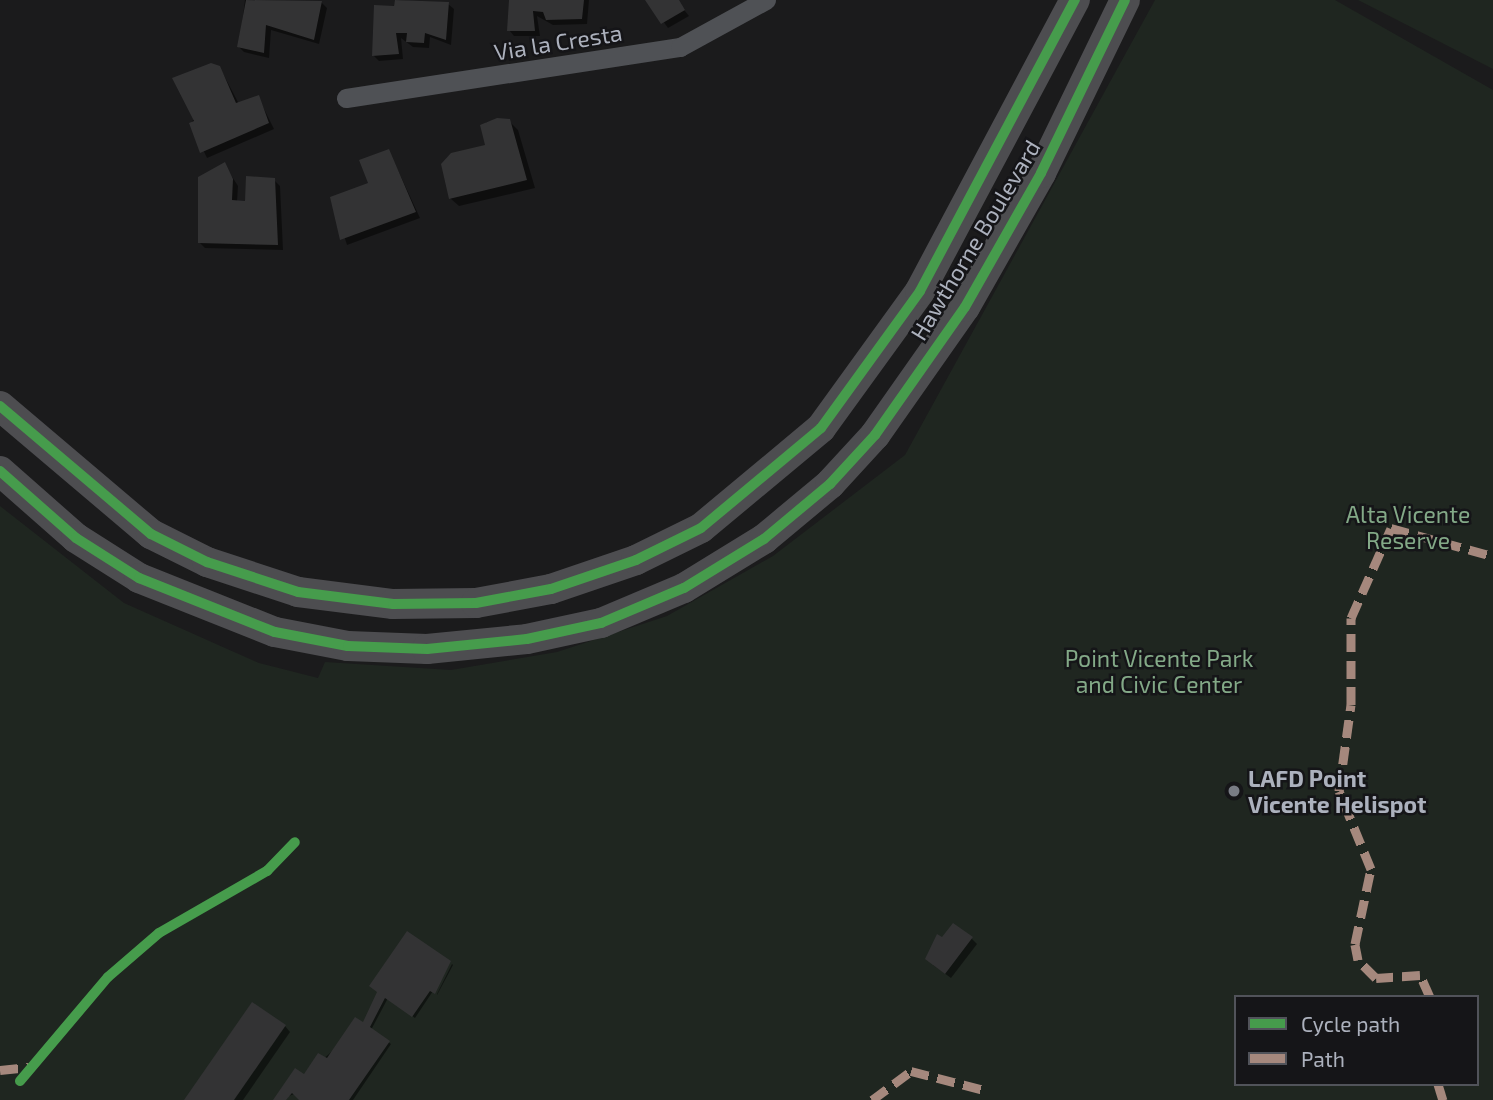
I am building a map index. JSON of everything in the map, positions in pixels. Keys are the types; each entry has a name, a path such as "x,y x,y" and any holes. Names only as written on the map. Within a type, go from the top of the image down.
{"main road":[{"name":"Hawthorne Boulevard","path":"0,406 151,534 207,562 298,592 393,604 476,603 551,589 636,561 701,528 821,428 920,291 1075,0"},
{"name":"Hawthorne Boulevard","path":"0,471 76,538 139,578 275,632 348,646 426,649 527,639 601,622 684,588 764,539 831,484 875,435 965,307 1041,173 1125,0"}],"street":[{"name":"Via la Cresta","path":"346,98 680,47 766,0"}],"green space":[{"name":"Point Vicente Park and Civic Center","path":"1155,0 1335,0 1493,90 1493,1100 0,1100 0,506 124,603 259,663 318,678 325,662 451,670 557,652 667,616 773,556 905,455"},
{"path":"1358,0 1493,0 1493,69"}],"building":[{"path":"246,0 322,1 314,40 266,25 264,53 237,47"},
{"path":"395,0 449,2 446,40 425,33 424,43 406,42 407,33 396,33 399,54 372,56 374,5 394,6"},
{"path":"509,0 584,0 582,19 546,20 543,12 533,11 535,31 507,31"},
{"path":"645,0 679,0 685,10 661,24"},
{"path":"211,63 220,66 236,103 259,95 269,123 200,153 189,123 194,121 172,78"},
{"path":"497,118 510,119 527,180 449,199 441,164 451,153 485,145 480,125"},
{"path":"389,149 416,212 340,240 330,197 368,183 359,160"},
{"path":"225,162 233,179 232,200 245,201 246,176 275,178 278,245 198,243 198,177"},
{"path":"953,923 973,937 945,974 925,959 937,934 942,937"},
{"path":"407,931 451,961 435,994 430,991 412,1017 385,998 370,1027 390,1041 349,1100 299,1100 292,1093 286,1100 273,1100 295,1068 304,1074 318,1053 327,1058 355,1017 363,1022 377,992 369,986"},
{"path":"252,1002 286,1025 234,1100 184,1100"}],"marked path":[{"path":"1429,995 1420,975 1376,978 1358,960 1355,944 1371,869 1339,791 1351,705 1351,618 1391,528 1493,556"},
{"path":"0,1070 29,1067"},
{"path":"872,1100 911,1071 984,1090"},
{"path":"1439,1086 1443,1100"}],"cycle path":[{"path":"0,406 151,534 207,562 298,592 393,604 476,603 551,589 636,560 701,528 821,428 920,291 1075,0"},
{"path":"0,471 76,538 139,578 275,632 348,646 427,649 527,639 601,623 684,588 764,539 830,484 875,435 965,307 1041,173 1125,0"},
{"path":"20,1081 108,977 159,933 267,871 295,842"}],"place":[{"name":"LAFD Point Vicente Helispot","path":"1234,791"}],"park label":[{"name":"Alta Vicente Reserve","path":"1408,527"}]}
